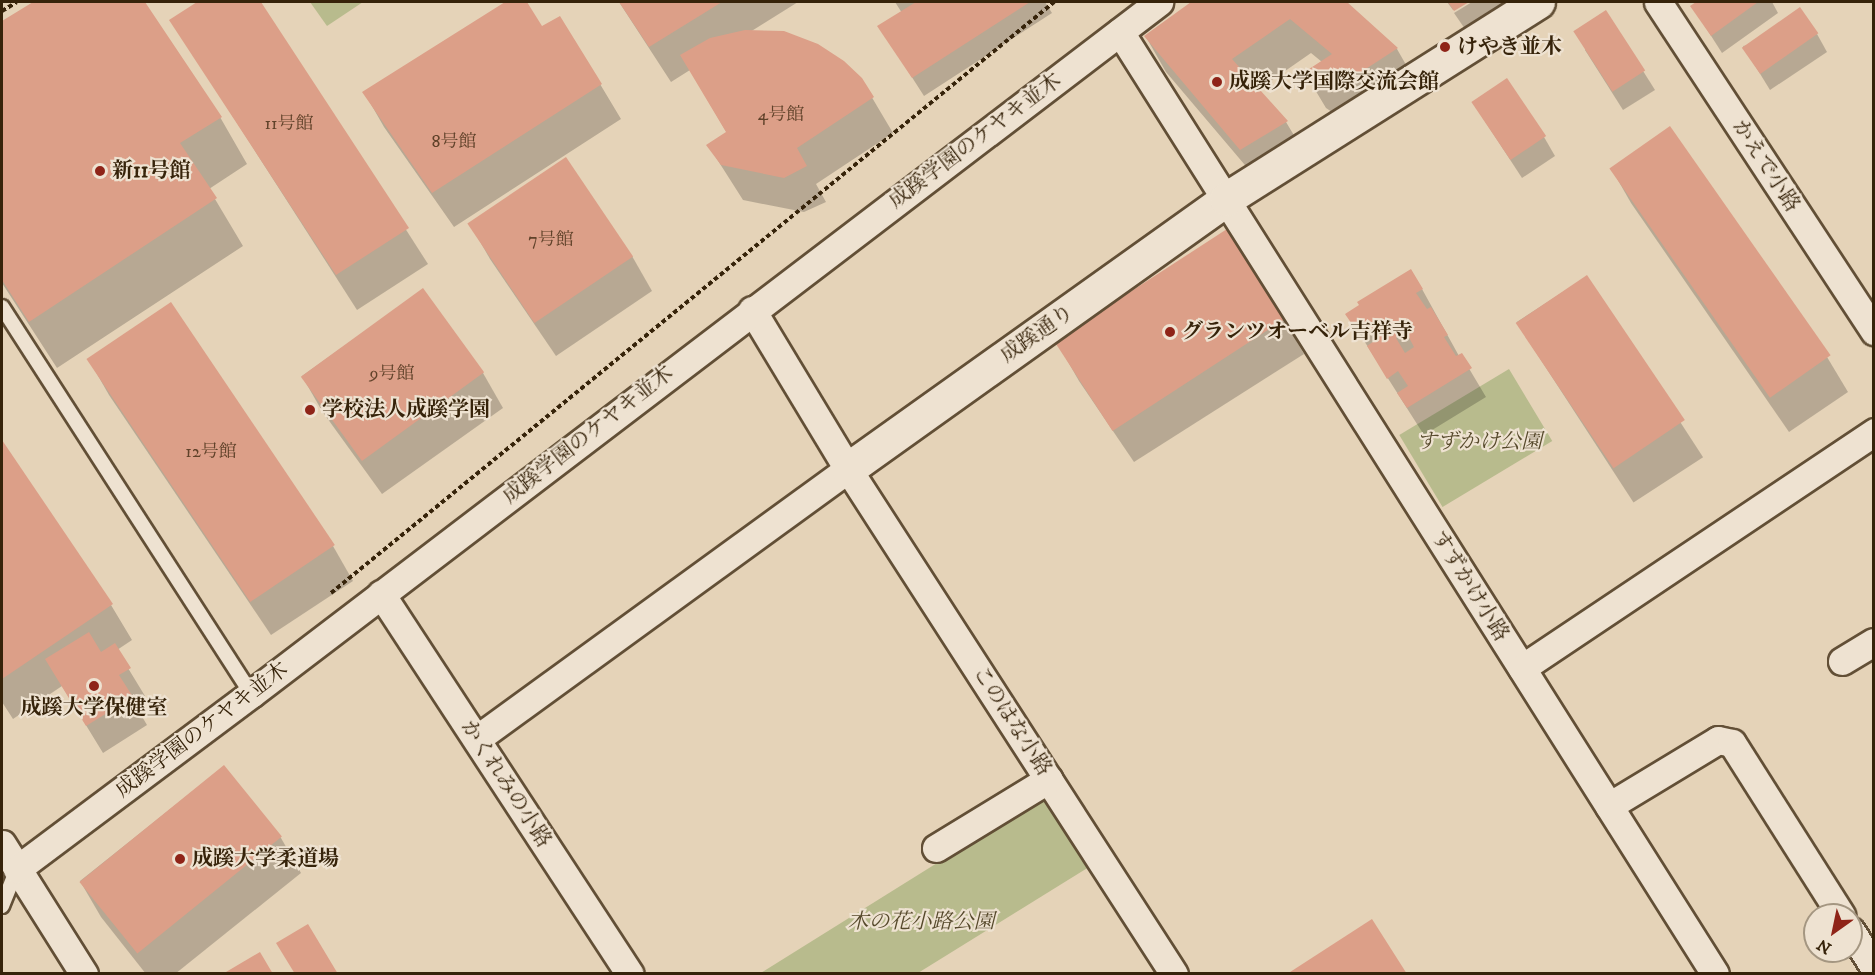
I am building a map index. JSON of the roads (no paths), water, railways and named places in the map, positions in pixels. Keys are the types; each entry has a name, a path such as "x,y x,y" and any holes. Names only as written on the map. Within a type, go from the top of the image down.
{"street":[{"name":"成蹊学園のケヤキ並木","path":"17,869 251,694 752,310 1160,2"},
{"name":"成蹊通り","path":"848,468 1226,200 1538,2"},
{"name":"かえで小路","path":"1658,2 1874,331"},
{"name":"すずかけ小路","path":"1120,32 1715,974"},
{"name":"このはな小路","path":"752,310 848,468 1174,974"},
{"path":"1522,668 1874,432"},
{"path":"478,738 848,468"},
{"name":"かくれみの小路","path":"381,594 478,738 523,813 630,974"},
{"path":"1842,661 1874,642"},
{"path":"1610,806 1718,740 1732,742 1833,903"},
{"path":"936,848 1049,779"},
{"path":"2,844 84,974"},
{"path":"1863,949 1874,966"}],"lane":[{"path":"2,307 251,694"},
{"path":"2,906 17,869"}],"place":[{"name":"けやき並木","path":"1445,47"},
{"name":"成蹊大学国際交流会館","path":"1217,82"},
{"name":"新11号館","path":"100,171"},
{"name":"グランツオーベル吉祥寺","path":"1170,332"},
{"name":"学校法人成蹊学園","path":"310,410"},
{"name":"成蹊大学保健室","path":"94,686"},
{"name":"成蹊大学柔道場","path":"180,859"}],"park label":[{"name":"すずかけ公園","path":"1479,442"},
{"name":"木の花小路公園","path":"921,922"}]}
